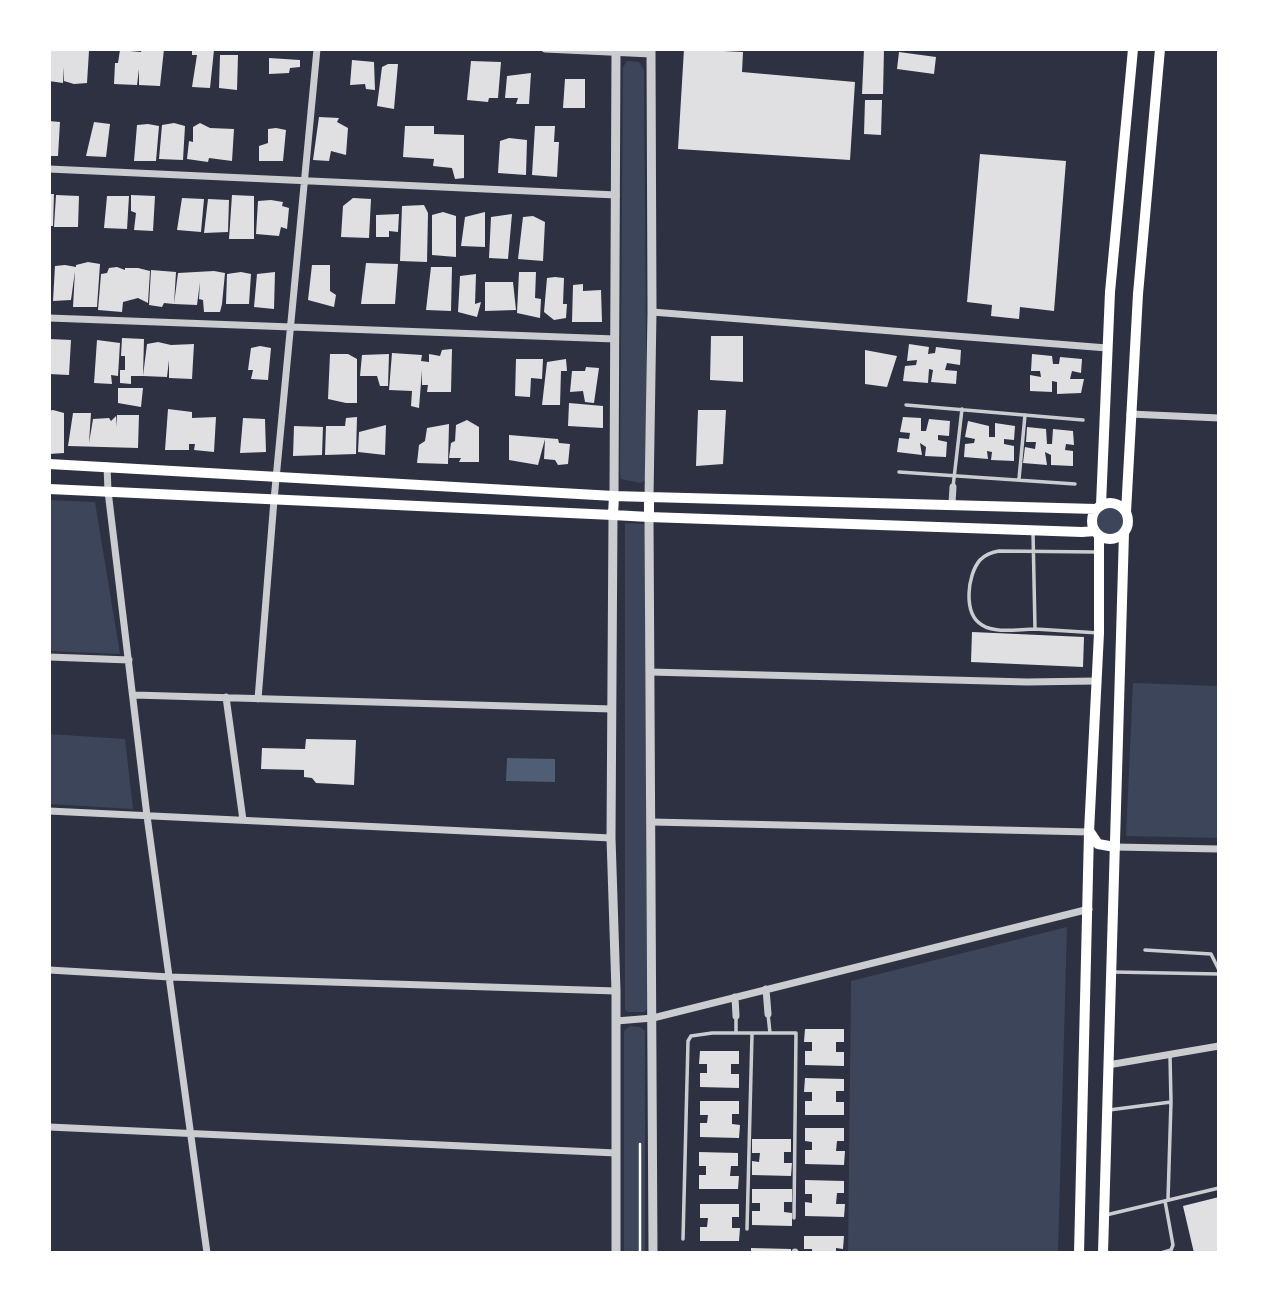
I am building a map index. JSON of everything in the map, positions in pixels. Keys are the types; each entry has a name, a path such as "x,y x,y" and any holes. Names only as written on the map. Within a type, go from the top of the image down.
{"main road":[{"path":"1079,1253 1089,832 1098,633 1099,552 1097,533 1092,520 1099,507 1110,292 1133,49"},
{"path":"1103,1253 1124,533 1128,523 1126,512 1130,414 1138,294 1160,49"},
{"path":"49,464 614,496 1099,507 1112,503 1123,507 1126,512"},
{"path":"49,489 649,517 1097,533 1109,539 1124,533"},
{"path":"614,496 614,515"},
{"path":"649,497 649,517"},
{"path":"1089,832 1098,844 1115,847"}],"street":[{"path":"258,699 303,180 317,49"},
{"path":"545,49 651,52 652,312 649,497"},
{"path":"614,496 616,50"},
{"path":"49,169 616,195"},
{"path":"652,312 1107,348"},
{"path":"49,318 615,339"},
{"path":"1130,414 1219,418"},
{"path":"107,466 147,816 207,1253"},
{"path":"952,503 953,487"},
{"path":"614,515 611,838 616,991 616,1253"},
{"path":"649,517 653,1253"},
{"path":"49,657 129,660"},
{"path":"650,672 1027,682 1096,681"},
{"path":"134,695 612,709"},
{"path":"226,697 243,820"},
{"path":"49,811 611,838"},
{"path":"652,822 1089,832"},
{"path":"1115,847 1219,849"},
{"path":"616,1021 653,1018 1088,909"},
{"path":"49,970 170,977 616,991"},
{"path":"766,989 768,1014"},
{"path":"735,997 736,1016"},
{"path":"1108,1065 1219,1046"},
{"path":"49,1127 617,1153"}],"lane":[{"path":"906,405 1083,420"},
{"path":"953,487 962,410"},
{"path":"1019,480 1025,415"},
{"path":"899,472 1075,484"},
{"path":"1033,530 1035,629"},
{"path":"1098,633 1035,629 996,630 982,626 974,618 969,594 971,577 980,560 990,553 1099,552"},
{"path":"1111,972 1219,972 1211,954 1145,950"},
{"path":"768,1014 770,1034"},
{"path":"736,1016 736,1033"},
{"path":"683,1239 688,1041 691,1036 736,1033 796,1034 794,1218"},
{"path":"747,1229 752,1034"},
{"path":"1161,1253 1171,1250 1173,1245 1166,1200 1171,1102 1170,1056"},
{"path":"1107,1110 1171,1102"},
{"path":"1104,1215 1219,1188"}],"shaded area":[{"path":"627,61 639,62 644,70 647,479 641,483 621,479 620,474 623,67"},
{"path":"49,500 95,502 120,654 49,651"},
{"path":"1110,507 1120,511 1124,521 1120,531 1110,535 1100,531 1096,521 1100,511"},
{"path":"625,523 644,524 645,527 647,1009 644,1012 625,1010"},
{"path":"1133,683 1219,686 1219,838 1126,836"},
{"path":"49,734 125,739 133,809 49,804"},
{"path":"507,758 555,759 555,782 506,781"},
{"path":"1067,927 1058,1253 848,1253 851,981"},
{"path":"630,1026 640,1027 645,1031 645,1253 624,1253 624,1031"}],"building":[{"path":"49,49 87,49 87,83 74,84 64,81 64,67 63,83 49,81"},
{"path":"142,49 164,49 160,86 139,85 139,69 137,85 114,84 115,63 118,63 120,50 141,52"},
{"path":"192,49 214,50 210,88 192,87 197,55 192,55"},
{"path":"684,49 743,52 742,72 855,82 850,160 678,149"},
{"path":"864,49 884,49 883,94 862,94"},
{"path":"899,52 936,57 934,74 897,69"},
{"path":"220,55 238,55 237,90 219,88"},
{"path":"269,58 300,60 300,67 290,68 289,73 269,74"},
{"path":"352,60 374,62 375,90 366,89 365,84 350,85"},
{"path":"471,61 501,62 498,98 489,98 488,102 467,100"},
{"path":"398,64 394,109 377,106 382,67"},
{"path":"531,73 529,104 516,104 518,98 505,98 507,76"},
{"path":"565,79 585,79 585,108 563,108"},
{"path":"865,100 882,100 881,135 864,134"},
{"path":"319,117 339,118 337,122 348,128 346,155 331,151 329,161 313,160"},
{"path":"49,121 60,122 58,156 49,156"},
{"path":"94,122 110,124 106,157 86,156"},
{"path":"174,123 185,126 183,160 159,159 162,125"},
{"path":"200,123 210,128 234,129 232,161 187,159 189,141 193,142 193,127"},
{"path":"137,125 159,126 156,161 134,161"},
{"path":"405,126 434,126 434,134 464,135 464,178 455,179 452,168 433,166 434,159 403,157"},
{"path":"535,126 555,126 554,142 559,142 557,177 532,175"},
{"path":"268,129 286,130 283,161 259,161 259,146 268,143"},
{"path":"509,138 527,140 526,175 498,173 500,141"},
{"path":"980,154 1066,161 1054,311 1020,307 1019,319 991,316 992,305 967,302"},
{"path":"49,194 54,194 53,226 49,226"},
{"path":"56,195 79,196 78,227 54,227"},
{"path":"131,195 155,196 153,231 134,230 136,213 131,211"},
{"path":"232,195 254,196 254,239 229,239"},
{"path":"107,196 129,196 127,229 104,228"},
{"path":"182,198 204,199 201,232 177,230"},
{"path":"353,198 371,199 369,238 341,237 343,206"},
{"path":"208,199 229,200 228,232 204,233"},
{"path":"258,201 283,202 282,206 289,208 287,229 281,227 279,236 256,234"},
{"path":"424,205 428,213 427,262 400,261 402,206"},
{"path":"443,212 456,216 456,257 432,255 432,215"},
{"path":"485,212 485,247 461,246 465,217"},
{"path":"399,214 398,232 389,231 389,237 376,237 376,215"},
{"path":"512,214 508,259 489,258 491,217"},
{"path":"533,216 545,222 543,261 518,259 523,217"},
{"path":"88,262 100,264 97,307 73,307 75,271 71,300 53,301 55,266 76,267"},
{"path":"366,263 398,264 395,304 361,304"},
{"path":"312,265 330,265 330,291 336,295 334,307 308,300"},
{"path":"431,267 452,267 451,311 426,310"},
{"path":"109,268 150,271 148,303 138,298 123,302 122,312 98,310 101,274 107,273"},
{"path":"151,270 176,272 174,304 164,303 162,307 149,305"},
{"path":"275,272 274,309 254,307 257,274"},
{"path":"519,272 536,272 535,298 541,299 540,318 517,313"},
{"path":"178,273 225,273 220,312 204,312 203,300 199,299 200,282 197,305 174,304"},
{"path":"227,274 251,274 249,304 226,304"},
{"path":"476,274 475,304 481,302 477,317 458,312 460,276"},
{"path":"547,278 564,278 563,304 567,304 566,318 554,320 544,312"},
{"path":"485,282 513,282 516,310 485,311"},
{"path":"583,284 583,291 601,290 602,322 572,322 573,285"},
{"path":"711,336 743,336 743,382 710,380"},
{"path":"122,338 144,339 143,376 131,376 131,384 120,383 120,370 125,370 125,356 121,356"},
{"path":"49,339 71,340 69,375 49,374"},
{"path":"97,340 120,343 118,376 111,375 112,384 94,383"},
{"path":"147,344 194,344 192,379 169,378 169,360 167,377 143,376"},
{"path":"909,344 929,347 928,354 935,353 936,347 961,350 960,365 947,363 945,370 957,371 956,384 931,382 933,370 929,369 928,383 903,381 905,366 916,365 917,360 907,361"},
{"path":"251,348 271,348 268,380 251,379 253,370 248,370"},
{"path":"452,349 451,392 427,392 428,385 422,385 422,370 419,408 411,406 412,391 389,390 392,353 422,355 421,361 429,362 429,354 440,356 442,350"},
{"path":"865,350 897,356 887,387 865,384"},
{"path":"330,354 348,354 357,359 357,403 328,399"},
{"path":"389,354 388,386 380,386 377,376 360,376 362,355"},
{"path":"1032,354 1052,356 1053,364 1059,364 1060,357 1082,359 1081,373 1072,371 1070,379 1084,379 1081,393 1057,394 1057,382 1052,381 1052,392 1030,391 1030,375 1041,377 1040,371 1031,371"},
{"path":"516,359 543,359 542,379 531,378 530,397 515,396"},
{"path":"566,359 567,371 561,371 560,405 542,405 547,362"},
{"path":"586,367 599,368 594,403 585,402 583,391 570,392 572,371 585,371"},
{"path":"118,388 143,388 141,407 118,403"},
{"path":"569,403 603,406 603,428 568,426"},
{"path":"168,409 192,412 192,418 216,417 214,452 194,450 195,444 189,444 189,450 165,450"},
{"path":"698,410 726,410 723,464 696,466"},
{"path":"49,411 64,413 64,453 49,454"},
{"path":"73,413 91,413 89,443 93,419 109,418 111,421 116,416 116,427 117,415 139,415 138,448 68,446"},
{"path":"357,417 356,454 325,455 326,426 345,426 346,418"},
{"path":"903,417 921,418 921,431 926,431 929,419 950,421 949,436 938,435 938,440 947,442 946,457 925,456 926,447 920,443 922,455 897,452 899,438 909,439 910,433 900,432"},
{"path":"243,418 265,419 266,452 240,453"},
{"path":"467,420 479,427 479,462 459,462 461,458 449,458 451,443 455,441 456,425"},
{"path":"968,421 989,426 989,437 995,437 995,423 1015,426 1014,440 1004,439 1004,444 1014,446 1014,461 991,460 992,452 987,451 988,459 964,457 965,444 974,443 975,439 965,437"},
{"path":"449,424 448,464 417,463 419,445 425,441 427,428"},
{"path":"386,425 385,455 358,452 359,432"},
{"path":"294,426 323,427 322,455 293,456"},
{"path":"1027,427 1046,429 1047,444 1052,444 1053,429 1073,431 1074,445 1066,444 1065,450 1073,451 1073,466 1051,465 1051,455 1045,452 1047,465 1023,463 1025,447 1035,449 1036,442 1026,442"},
{"path":"509,435 558,439 559,443 570,444 568,464 558,465 555,460 544,459 545,439 538,465 509,460"},
{"path":"972,632 1084,637 1083,667 971,662"},
{"path":"306,739 356,740 354,785 316,783 312,778 304,777 304,770 261,769 262,748 305,749"},
{"path":"805,1029 844,1029 844,1042 836,1042 836,1052 844,1052 844,1066 805,1065 805,1051 812,1051 812,1042 804,1042"},
{"path":"700,1051 739,1051 739,1064 731,1064 731,1074 739,1074 739,1088 700,1087 700,1073 707,1073 707,1064 699,1064"},
{"path":"805,1078 844,1079 844,1091 836,1091 836,1102 844,1102 844,1115 805,1115 805,1101 812,1101 812,1092 804,1092"},
{"path":"700,1101 739,1101 739,1114 732,1114 732,1124 740,1125 739,1138 700,1137 700,1123 707,1123 708,1115 700,1115"},
{"path":"805,1128 844,1128 844,1141 837,1141 836,1151 845,1151 844,1165 805,1164 805,1150 812,1150 812,1142 805,1141"},
{"path":"752,1139 791,1139 791,1152 784,1152 784,1163 792,1163 791,1176 752,1175 752,1161 759,1162 760,1153 752,1153"},
{"path":"699,1152 738,1153 738,1166 731,1166 730,1176 739,1176 738,1189 699,1189 699,1175 706,1175 706,1166 699,1166"},
{"path":"805,1180 844,1181 844,1193 837,1193 836,1204 845,1204 844,1217 805,1216 805,1202 812,1203 812,1194 805,1194"},
{"path":"752,1189 792,1189 792,1202 784,1202 784,1212 792,1213 792,1226 752,1225 752,1211 760,1211 760,1203 752,1203"},
{"path":"1219,1197 1219,1253 1194,1253 1183,1206"},
{"path":"700,1204 739,1204 739,1217 732,1217 732,1228 740,1228 739,1241 700,1241 700,1227 707,1227 708,1218 700,1218"},
{"path":"804,1236 844,1236 843,1249 836,1248 836,1253 812,1253 812,1249 804,1249"},
{"path":"751,1248 791,1249 791,1253 751,1253"}]}
